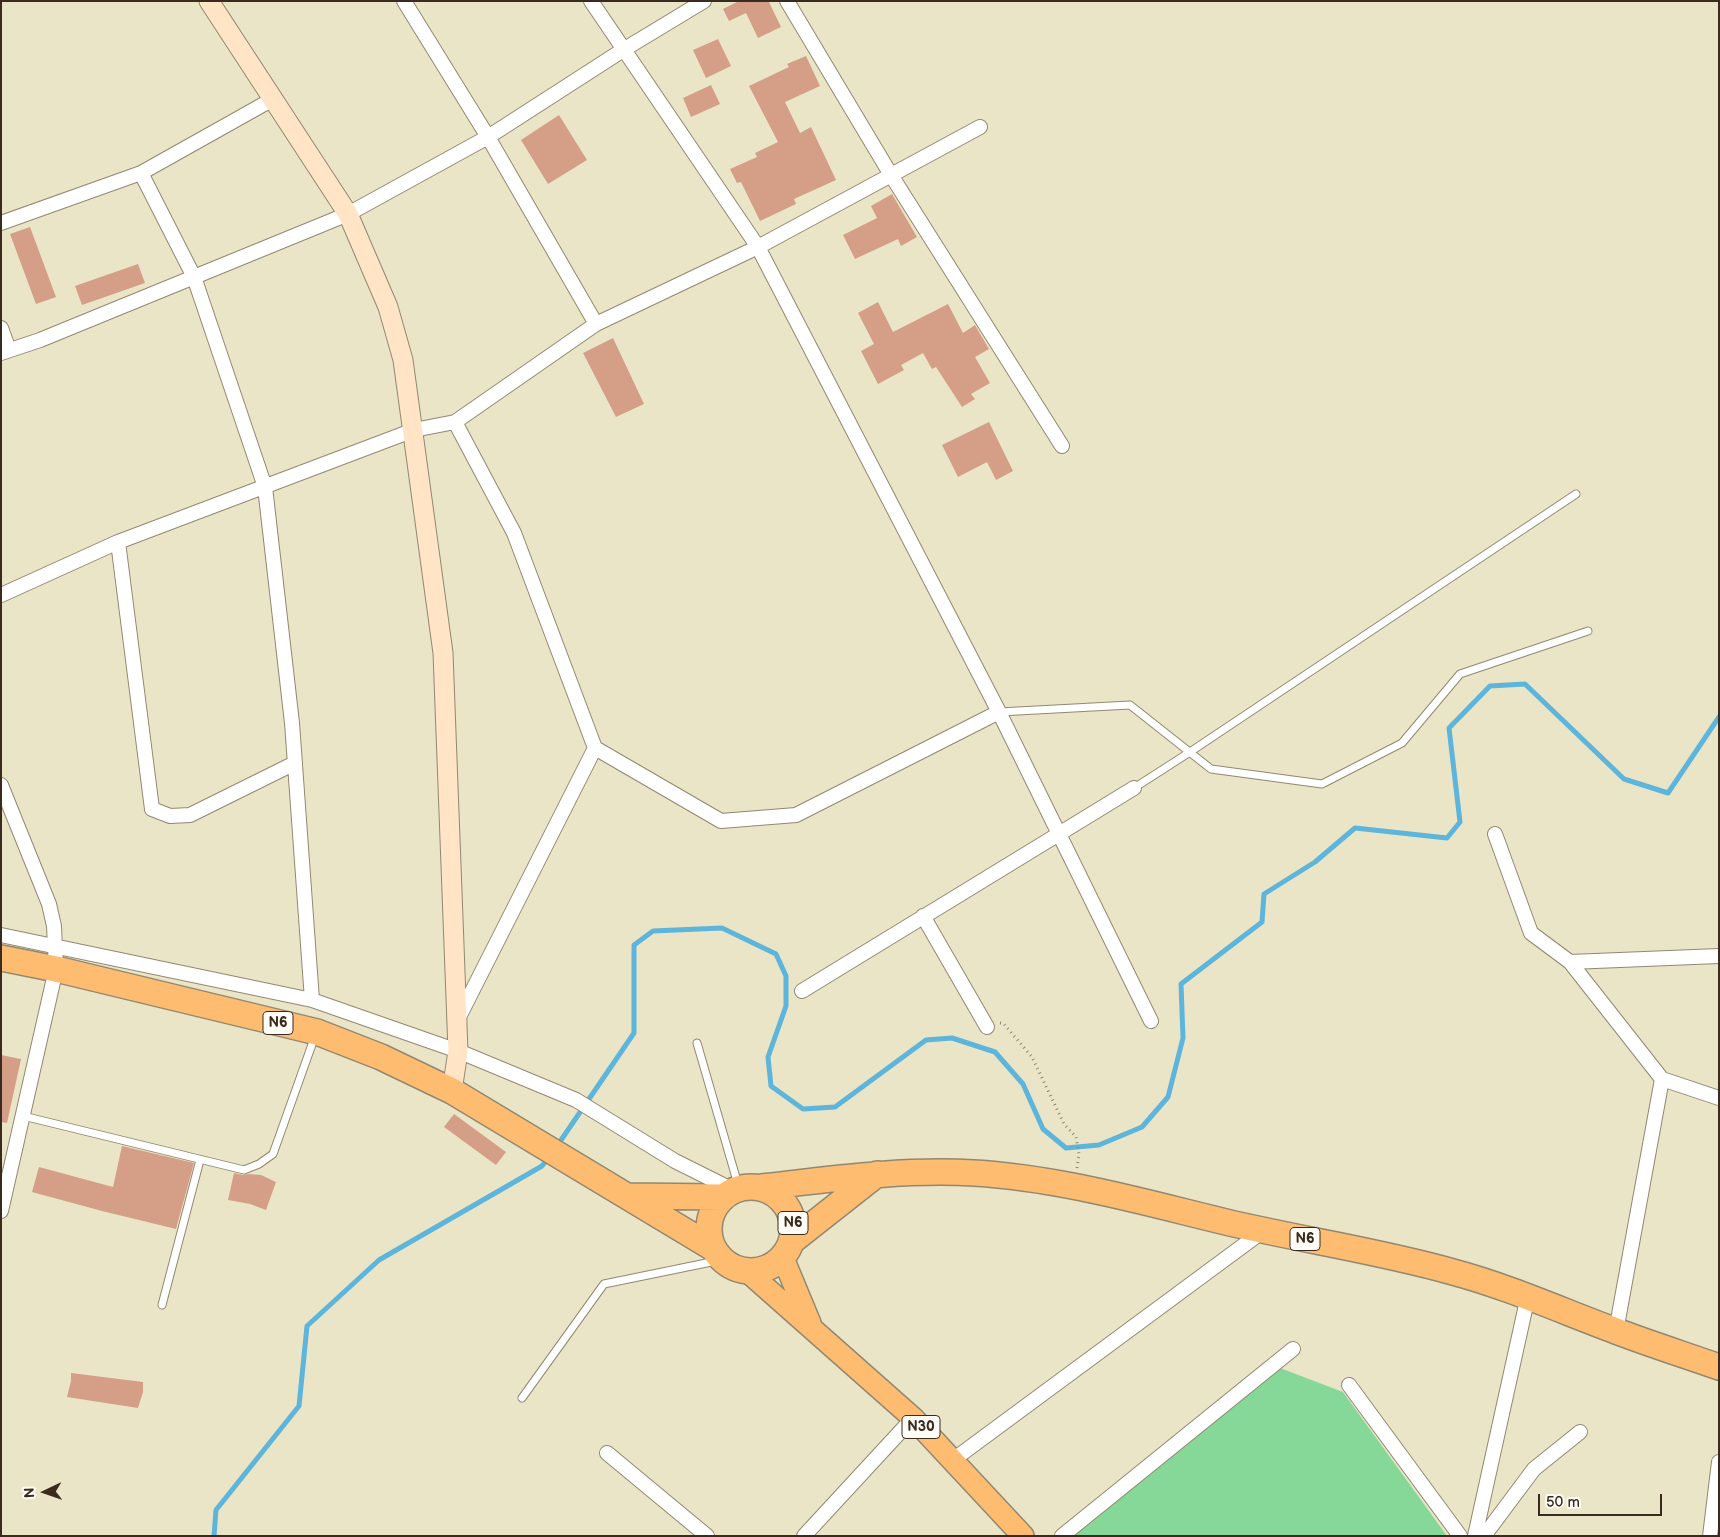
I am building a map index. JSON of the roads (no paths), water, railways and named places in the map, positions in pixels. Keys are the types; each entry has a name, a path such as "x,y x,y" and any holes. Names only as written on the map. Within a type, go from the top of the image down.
{"highway":[{"name":"N6","path":"1,958 56,958 317,1032 381,1057 452,1091 536,1140 571,1164 717,1254 734,1268 748,1272 761,1271 773,1266 788,1249 877,1174"},
{"name":"N6","path":"625,1196 739,1190 877,1174 974,1173 1027,1178 1075,1186 1263,1231 1388,1255 1455,1272 1528,1296 1616,1331 1719,1368"},
{"name":"N6","path":"739,1190 772,1191 786,1204 793,1222 788,1249"},
{"path":"717,1254 709,1234 709,1221 714,1208 739,1190"}],"main road":[{"path":"209,1 348,214 388,307 403,360 443,653 458,1051 452,1091"},
{"name":"N30","path":"788,1249 811,1326"},
{"name":"N30","path":"748,1272 913,1418 1024,1536"}],"street":[{"path":"404,1 488,137 596,324"},
{"path":"590,1 758,247 999,712 1151,1021"},
{"path":"1,328 5,352 40,340 348,214 488,137 623,50 704,1"},
{"path":"787,1 891,175 1062,446"},
{"path":"1,223 141,173 273,98"},
{"path":"1,595 118,542 414,430 455,422 596,324 758,247 980,127"},
{"path":"141,173 194,277 265,486 295,763 312,1000"},
{"path":"455,422 514,533 595,748 722,821 796,815 999,712"},
{"path":"118,542 152,809 170,816 190,816 295,763"},
{"path":"457,1022 595,748"},
{"path":"1,785 49,904 54,926 56,958 23,1116 6,1171 1,1211"},
{"path":"802,991 1134,788"},
{"path":"1495,834 1531,933 1570,962 1662,1079 1719,1098"},
{"path":"923,916 987,1027"},
{"path":"1,935 56,958 312,1000 458,1051 576,1100 602,1114 675,1161 739,1190"},
{"path":"1570,962 1719,956"},
{"path":"1616,1331 1662,1079"},
{"path":"952,1460 1263,1231"},
{"path":"1475,1536 1528,1296"},
{"path":"1062,1536 1293,1349"},
{"path":"1349,1385 1460,1536"},
{"path":"804,1536 913,1418"},
{"path":"1484,1536 1534,1469 1580,1432"},
{"path":"606,1453 707,1536"},
{"path":"1710,1536 1719,1462"}],"lane":[{"path":"1134,788 1576,494"},
{"path":"999,712 1130,705 1211,769 1322,784 1402,743 1460,674 1588,631"},
{"path":"23,1116 244,1170 260,1164 273,1154 317,1032"},
{"path":"697,1043 739,1190"},
{"path":"162,1305 200,1160"},
{"path":"522,1398 604,1284 717,1254"}],"waterway":[{"path":"557,1146 634,1033 634,945 653,931 722,928 776,954 786,976 786,1006 768,1057 771,1086 803,1109 835,1107 926,1040 952,1038 995,1052 1023,1084 1043,1129 1066,1148 1099,1145 1142,1127 1168,1097 1183,1038 1181,984 1262,922 1264,894 1315,862 1355,828 1447,838 1460,822 1449,728 1490,686 1525,684 1624,779 1668,793 1719,717"},
{"path":"214,1536 216,1510 299,1406 307,1326 379,1260 542,1166 549,1157"}]}
